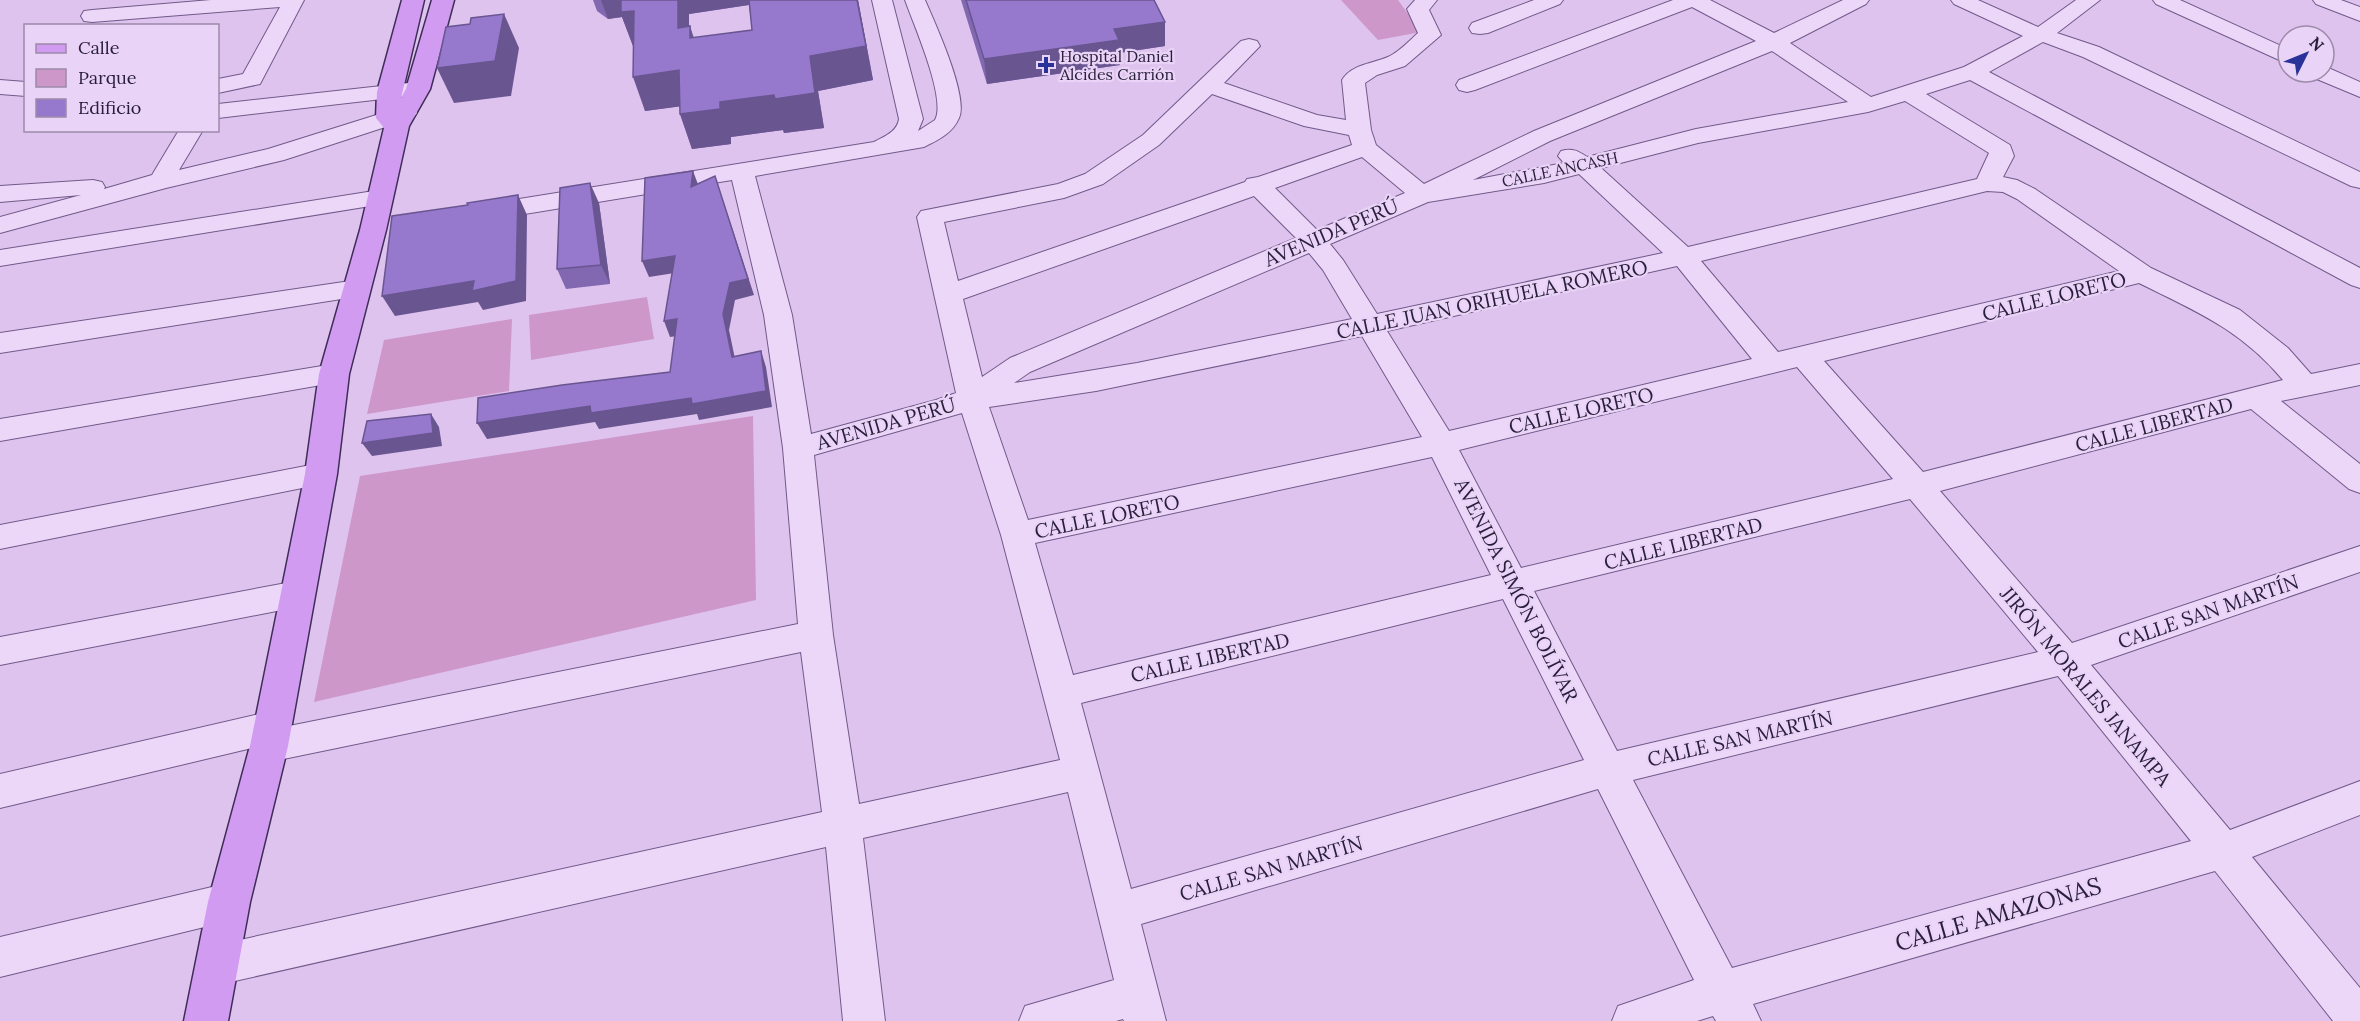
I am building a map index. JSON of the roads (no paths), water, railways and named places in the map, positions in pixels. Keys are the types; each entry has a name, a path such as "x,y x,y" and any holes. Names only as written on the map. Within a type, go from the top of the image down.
{"main road":[{"path":"206,1021 229,902 270,736 321,474 334,374 357,289 383,218 396,119 389,92 412,0"},
{"path":"396,119 418,89 444,0"}],"street":[{"path":"101,0 92,16 288,0"},
{"path":"219,86 252,79 294,0"},
{"path":"881,148 902,136 910,128 911,119 882,0"},
{"path":"454,218 916,142 940,128 949,116 950,98 915,0"},
{"path":"1362,139 1353,80 1369,70 1396,61 1430,35 1418,9 1427,0"},
{"path":"1480,28 1553,0"},
{"path":"1467,85 1693,0 1773,42 1868,105"},
{"name":"AVENIDA PERÚ","path":"798,448 943,409 972,398 1020,365 1312,239 1422,195 1542,136 1773,42 1859,0"},
{"path":"1961,0 2019,27 2091,52 2360,181"},
{"name":"CALLE ANCASH","path":"1422,195 1544,176 1696,136 1868,105 1972,72 2042,34 2090,0"},
{"path":"2163,0 2276,52"},
{"path":"2323,0 2360,15"},
{"path":"1040,1021 1142,1008 1082,772 1017,535 972,398 930,217 1064,190 1094,179 1151,140 1249,46"},
{"path":"1972,72 2360,279"},
{"path":"2336,79 2360,90"},
{"path":"1208,85 1362,139 1422,195"},
{"path":"0,87 24,89"},
{"path":"219,111 418,89"},
{"path":"1907,92 2001,150 1998,185 2026,194 2142,274 2230,317 2278,355 2304,385"},
{"path":"0,225 160,182 275,155 396,119"},
{"path":"160,182 190,132"},
{"name":"JIRÓN MORALES JANAMPA","path":"1542,136 1584,166 1684,258 1918,485 2224,850 2360,1021"},
{"path":"947,295 1105,241 1256,184 1362,139"},
{"path":"742,172 778,315 798,448 816,635 843,826 864,1021"},
{"path":"0,194 160,182"},
{"name":"AVENIDA SIMÓN BOLÍVAR","path":"1256,184 1312,239 1334,266 1441,444 1731,1007"},
{"name":"CALLE JUAN ORIHUELA ROMERO","path":"972,398 1033,393 1368,326 1684,258 1998,185"},
{"path":"0,258 383,218"},
{"name":"CALLE LORETO","path":"1017,535 1441,444 2142,274"},
{"path":"0,343 357,289"},
{"path":"0,430 334,374"},
{"name":"CALLE LIBERTAD","path":"1059,693 1514,585 1918,485 2304,385 2360,374"},
{"path":"2256,397 2360,481"},
{"path":"0,537 321,474"},
{"name":"CALLE SAN MARTÍN","path":"1118,912 1609,769 2064,660 2360,559"},
{"path":"0,651 297,594"},
{"path":"0,791 270,736 816,635"},
{"path":"217,965 1082,772"},
{"name":"CALLE AMAZONAS","path":"1633,1021 1731,1007 2224,850 2360,798"},
{"path":"0,957 229,902"}],"place":[{"name":"Hospital Daniel Alcides Carrión","path":"1046,65"}]}
